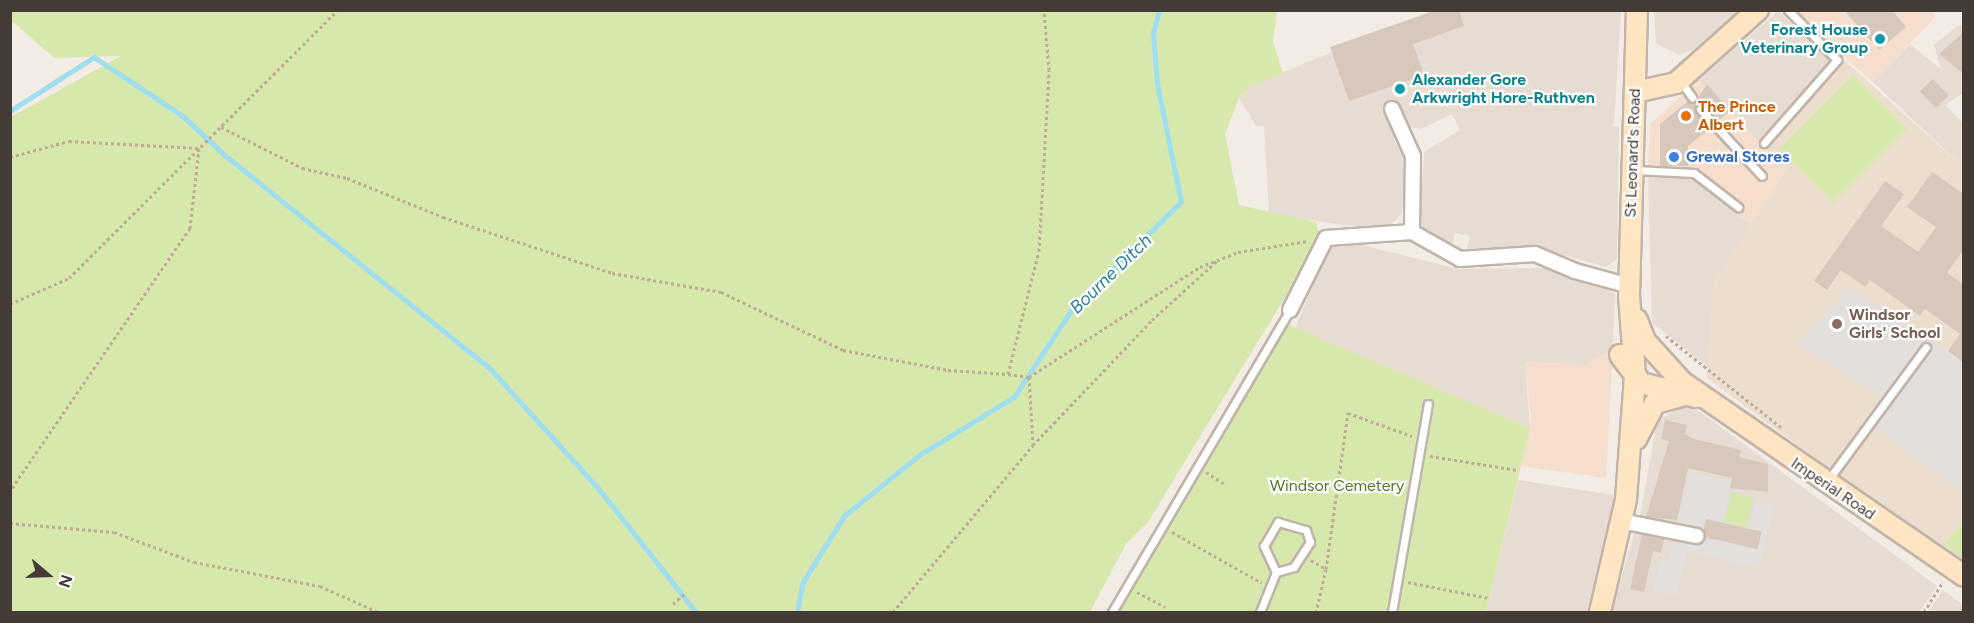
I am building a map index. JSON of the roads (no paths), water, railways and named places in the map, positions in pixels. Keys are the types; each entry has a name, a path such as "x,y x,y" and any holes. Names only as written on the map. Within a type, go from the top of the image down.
{"main road":[{"name":"St Leonard's Road","path":"1631,422 1622,316 1629,291 1637,10"},
{"path":"1635,92 1679,80 1758,10"},
{"name":"Imperial Road","path":"1629,291 1645,341 1691,392"},
{"name":"Imperial Road","path":"1627,354 1635,375 1641,383 1691,392"},
{"name":"Imperial Road","path":"1627,354 1642,366 1691,392 1824,485 1964,576"},
{"name":"St Leonard's Road","path":"1600,612 1621,521 1635,375"},
{"path":"1628,460 1650,408 1691,392"}],"street":[{"path":"1392,109 1413,156 1412,232"},
{"path":"1290,310 1326,238 1412,232 1460,259 1535,254 1629,291"},
{"path":"1621,521 1697,536"}],"lane":[{"path":"1764,142 1837,60 1788,10"},
{"path":"1679,80 1692,97"},
{"path":"1700,109 1731,148 1762,176"},
{"path":"1633,170 1694,173 1738,207"},
{"path":"1112,612 1290,310"},
{"path":"1824,485 1926,347"},
{"path":"1392,612 1428,404"},
{"path":"1260,612 1276,572 1305,556 1310,542 1306,530 1278,522 1264,546 1276,572"}],"waterway":[{"name":"Bourne Ditch","path":"797,612 803,582 844,516 918,456 1014,397 1072,309 1181,202 1157,84 1153,33 1159,10"},
{"path":"10,111 94,57 183,116 225,155 489,367 600,490 696,612"}],"place":[{"name":"Forest House Veterinary Group","path":"1880,39"},
{"name":"Alexander Gore Arkwright Hore-Ruthven","path":"1400,89"},
{"name":"The Prince Albert","path":"1686,116"},
{"name":"Grewal Stores","path":"1674,157"},
{"name":"Windsor Girls' School","path":"1837,324"}],"park label":[{"name":"Windsor Cemetery","path":"1337,486"}]}
